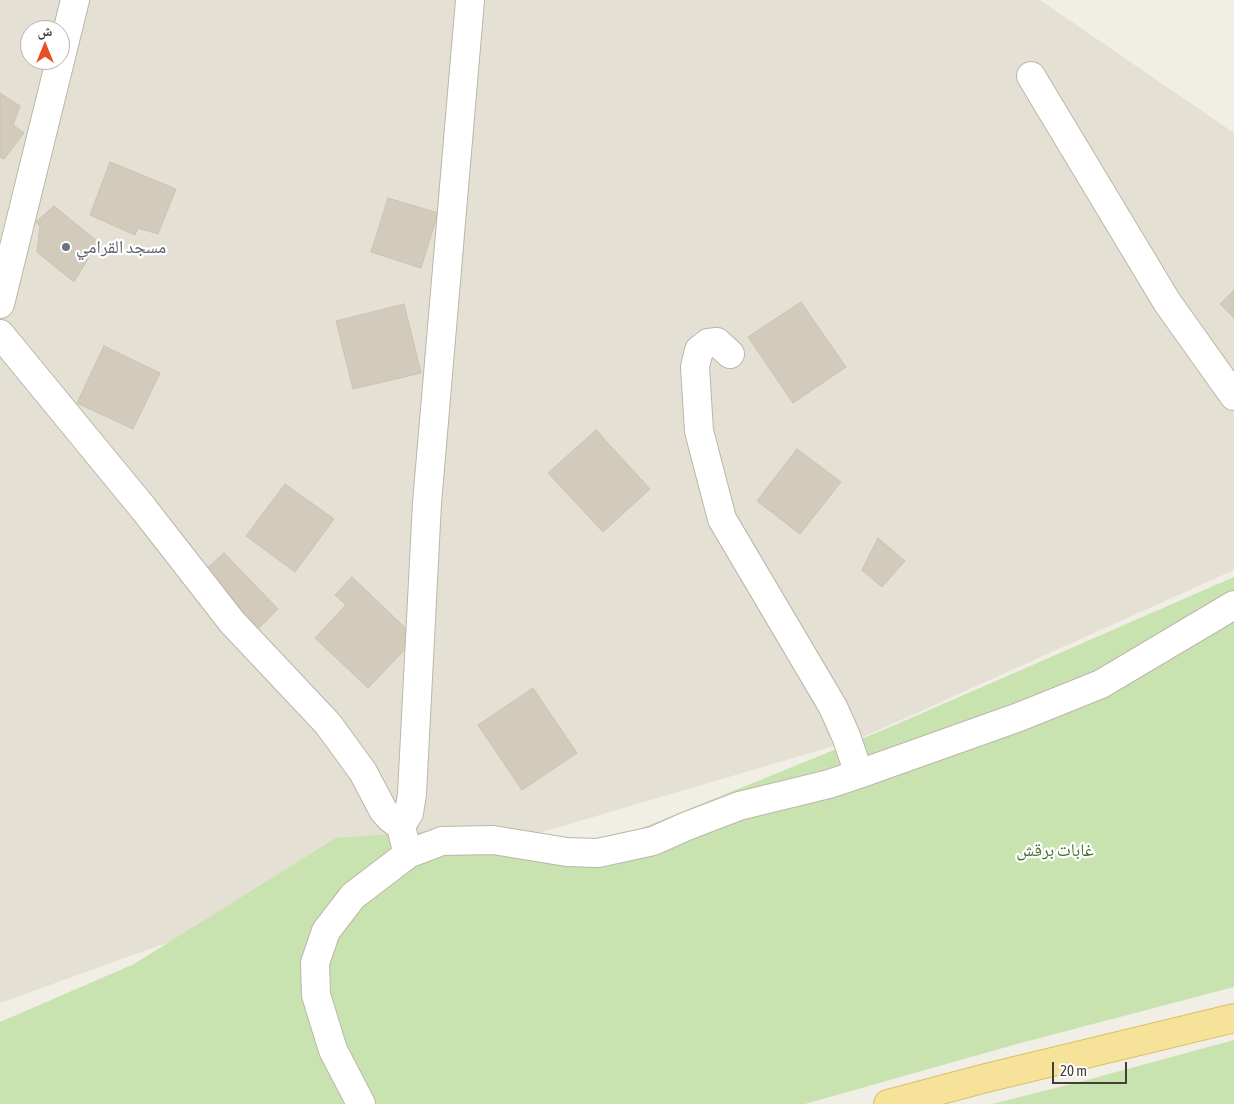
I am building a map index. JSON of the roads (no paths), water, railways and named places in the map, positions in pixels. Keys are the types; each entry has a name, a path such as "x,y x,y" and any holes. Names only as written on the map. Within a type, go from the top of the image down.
{"main road":[{"path":"888,1104 986,1078 1234,1018"}],"street":[{"path":"0,304 75,0"},
{"path":"401,826 409,813 412,794 427,503 470,0"},
{"path":"1031,76 1167,302 1234,396"},
{"path":"0,334 136,500 232,622 328,724 363,772 383,810 401,826 408,854"},
{"path":"730,354 717,342 708,342 699,350 695,367 699,431 722,519 833,707 846,736 858,774"},
{"path":"361,1104 333,1050 316,995 315,963 326,931 353,896 408,854 442,841 493,840 566,852 598,853 653,841 739,806 829,784 1019,717 1102,684 1234,605"}],"place":[{"name":"مسجد القرامي","path":"66,247"}],"park label":[{"name":"غابات برقش","path":"1055,850"}]}
